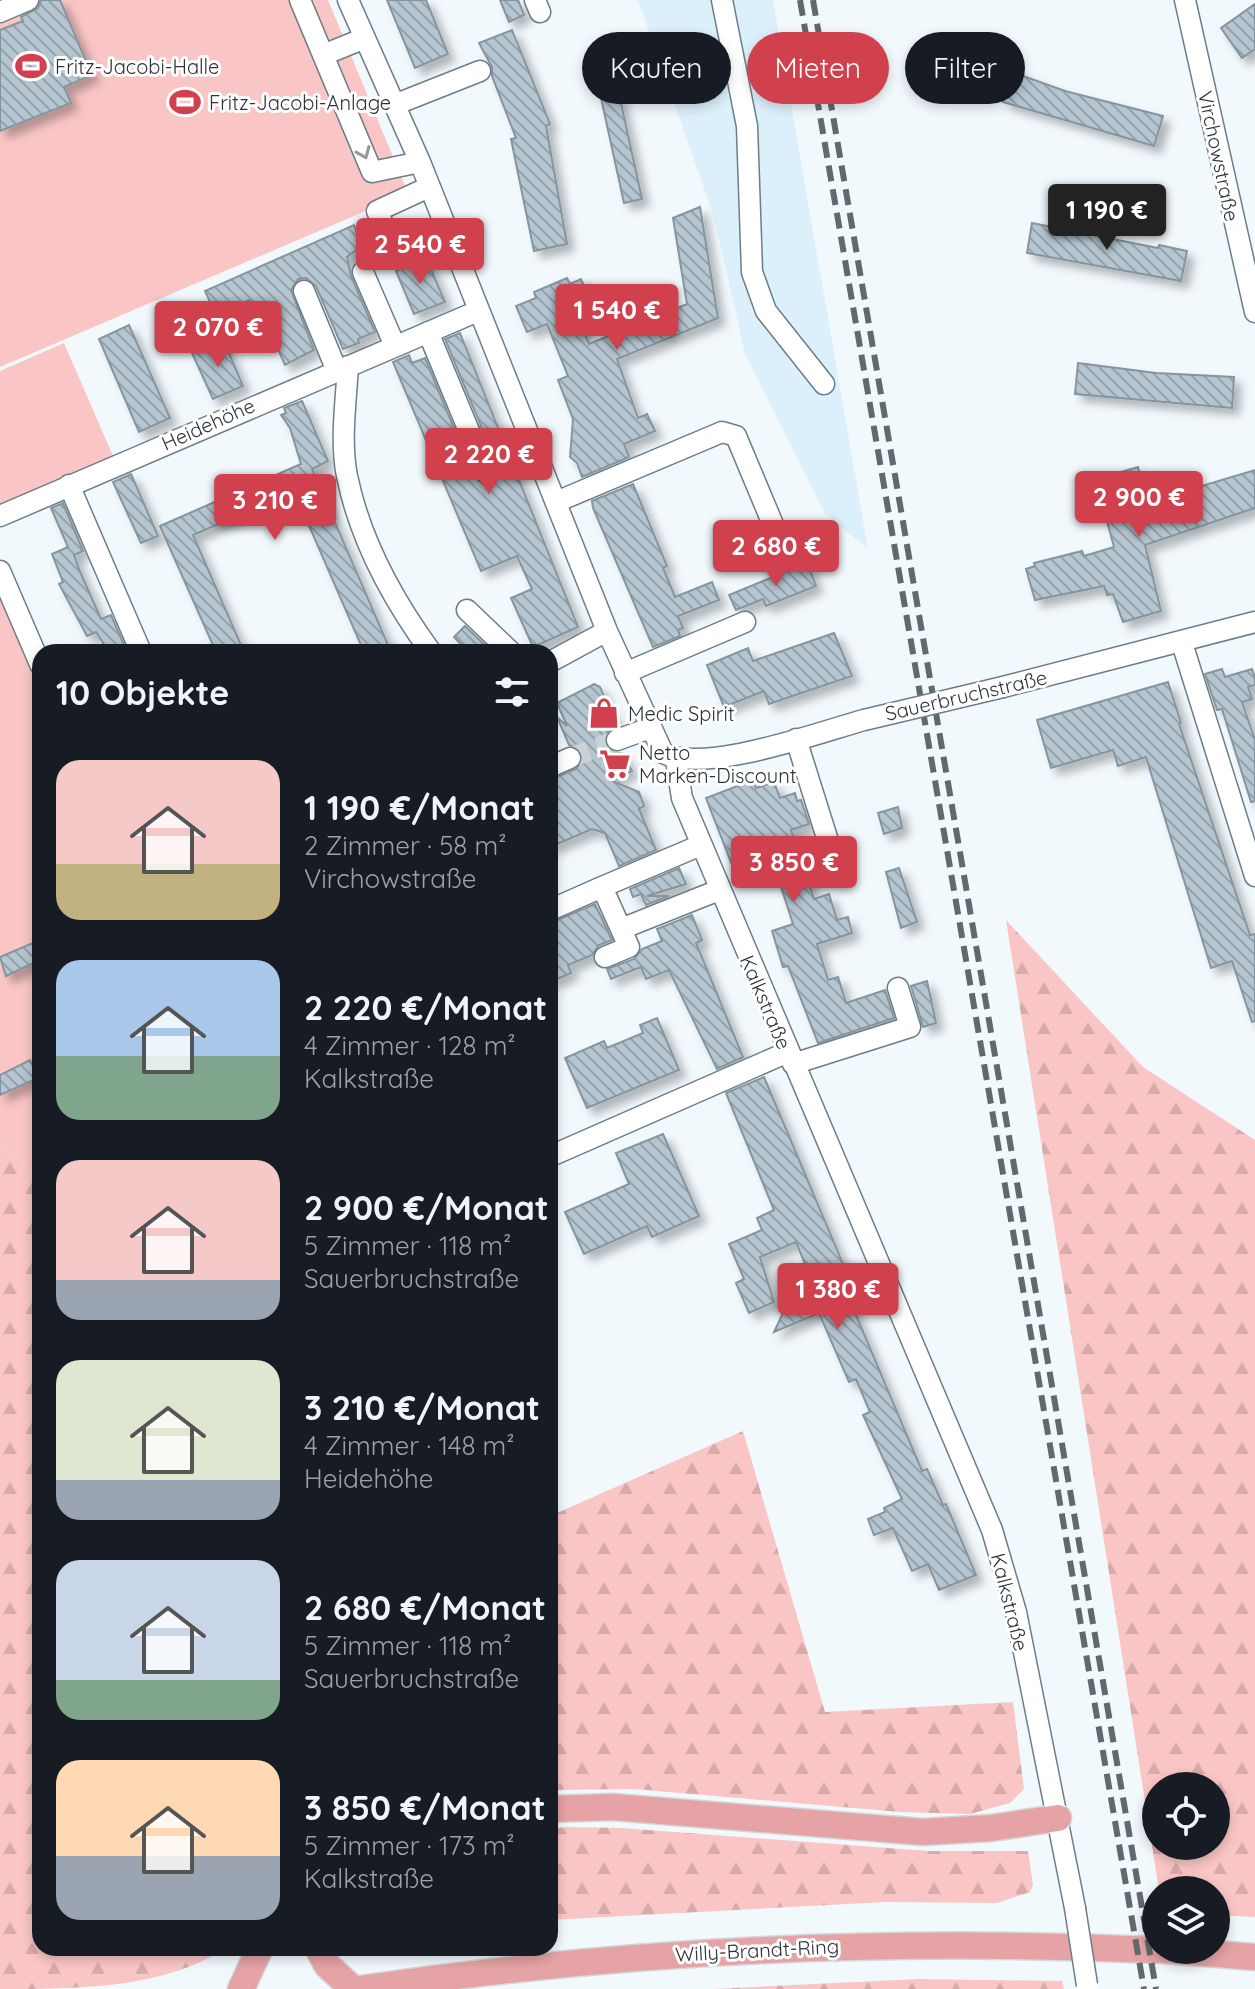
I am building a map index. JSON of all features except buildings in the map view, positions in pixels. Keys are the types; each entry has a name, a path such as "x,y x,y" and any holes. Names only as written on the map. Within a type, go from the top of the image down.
{"main road":[{"path":"558,1809 613,1807 923,1832 991,1828 1058,1818"},
{"name":"Willy-Brandt-Ring","path":"377,1988 526,1967 795,1946 983,1945 1142,1950"},
{"path":"1230,1955 1255,1957"},
{"path":"241,1989 256,1956"},
{"path":"322,1956 327,1965 353,1989"},
{"path":"509,1989 526,1967"}],"street":[{"path":"0,12 28,0"},
{"path":"300,0 372,172 420,162"},
{"path":"348,0 420,162 625,673 663,753 676,760"},
{"path":"722,0 747,126 752,272 766,311 824,384"},
{"name":"Virchowstraße","path":"1185,0 1255,312"},
{"path":"323,55 365,38"},
{"path":"394,105 480,71"},
{"path":"391,242 377,211 429,187"},
{"path":"363,272 395,346"},
{"path":"304,291 342,368 347,474 365,536 408,620 425,644"},
{"name":"Heidehöhe","path":"0,516 478,311"},
{"path":"428,332 486,472"},
{"path":"556,502 722,432 731,432 736,436 777,534"},
{"path":"69,485 138,644"},
{"path":"0,571 32,645"},
{"path":"467,610 503,644"},
{"path":"625,673 745,622"},
{"name":"Sauerbruchstraße","path":"676,760 718,758 1182,643 1255,622"},
{"path":"558,658 607,631"},
{"path":"1182,643 1255,876"},
{"path":"617,740 650,728"},
{"path":"796,739 834,860"},
{"path":"558,763 570,758"},
{"name":"Kalkstraße","path":"676,760 682,798 719,890 992,1530 1016,1612 1058,1818 1088,1987"},
{"path":"558,906 701,845"},
{"path":"602,887 629,947 605,957"},
{"path":"621,929 719,890"},
{"path":"558,1153 790,1058 910,1027 898,988"}],"shaded area":[{"path":"638,0 773,0 779,32 747,32 747,104 791,104 868,549 825,514 745,354 714,217 674,104 731,104 731,32 649,32"}],"green space":[{"name":"Fritz-Jacobi-Anlage","path":"24,0 328,0 408,193 0,367 0,11"},
{"path":"64,343 113,456 0,507 0,371"},
{"path":"0,589 32,663 32,1170 0,1146"},
{"path":"1006,920 1143,1067 1255,1140 1255,1917 1230,1916 1230,1876 1157,1876 1154,1860 1230,1860 1230,1772 1142,1772 1142,1782"},
{"path":"0,1146 32,1170 32,1956 212,1956 175,1972 118,1984 0,1989"},
{"path":"743,1431 825,1712 1013,1702 1024,1789 1010,1803 970,1814 900,1812 634,1789 558,1790 558,1512"},
{"path":"558,1828 622,1828 928,1851 1028,1851 1033,1885 1030,1892 997,1903 885,1902 558,1920"},
{"path":"918,1979 1062,1981 1064,1989 712,1989"}],"tunnel":[{"path":"570,758 617,740"}],"railway":[{"path":"800,0 1144,1989"},
{"path":"813,0 1156,1989"}],"place":[{"name":"Fritz-Jacobi-Halle","path":"31,66"},
{"name":"Fritz-Jacobi-Anlage","path":"185,102"},
{"name":"Medic Spirit","path":"604,713"},
{"name":"Netto Marken-Discount","path":"615,764"}]}
